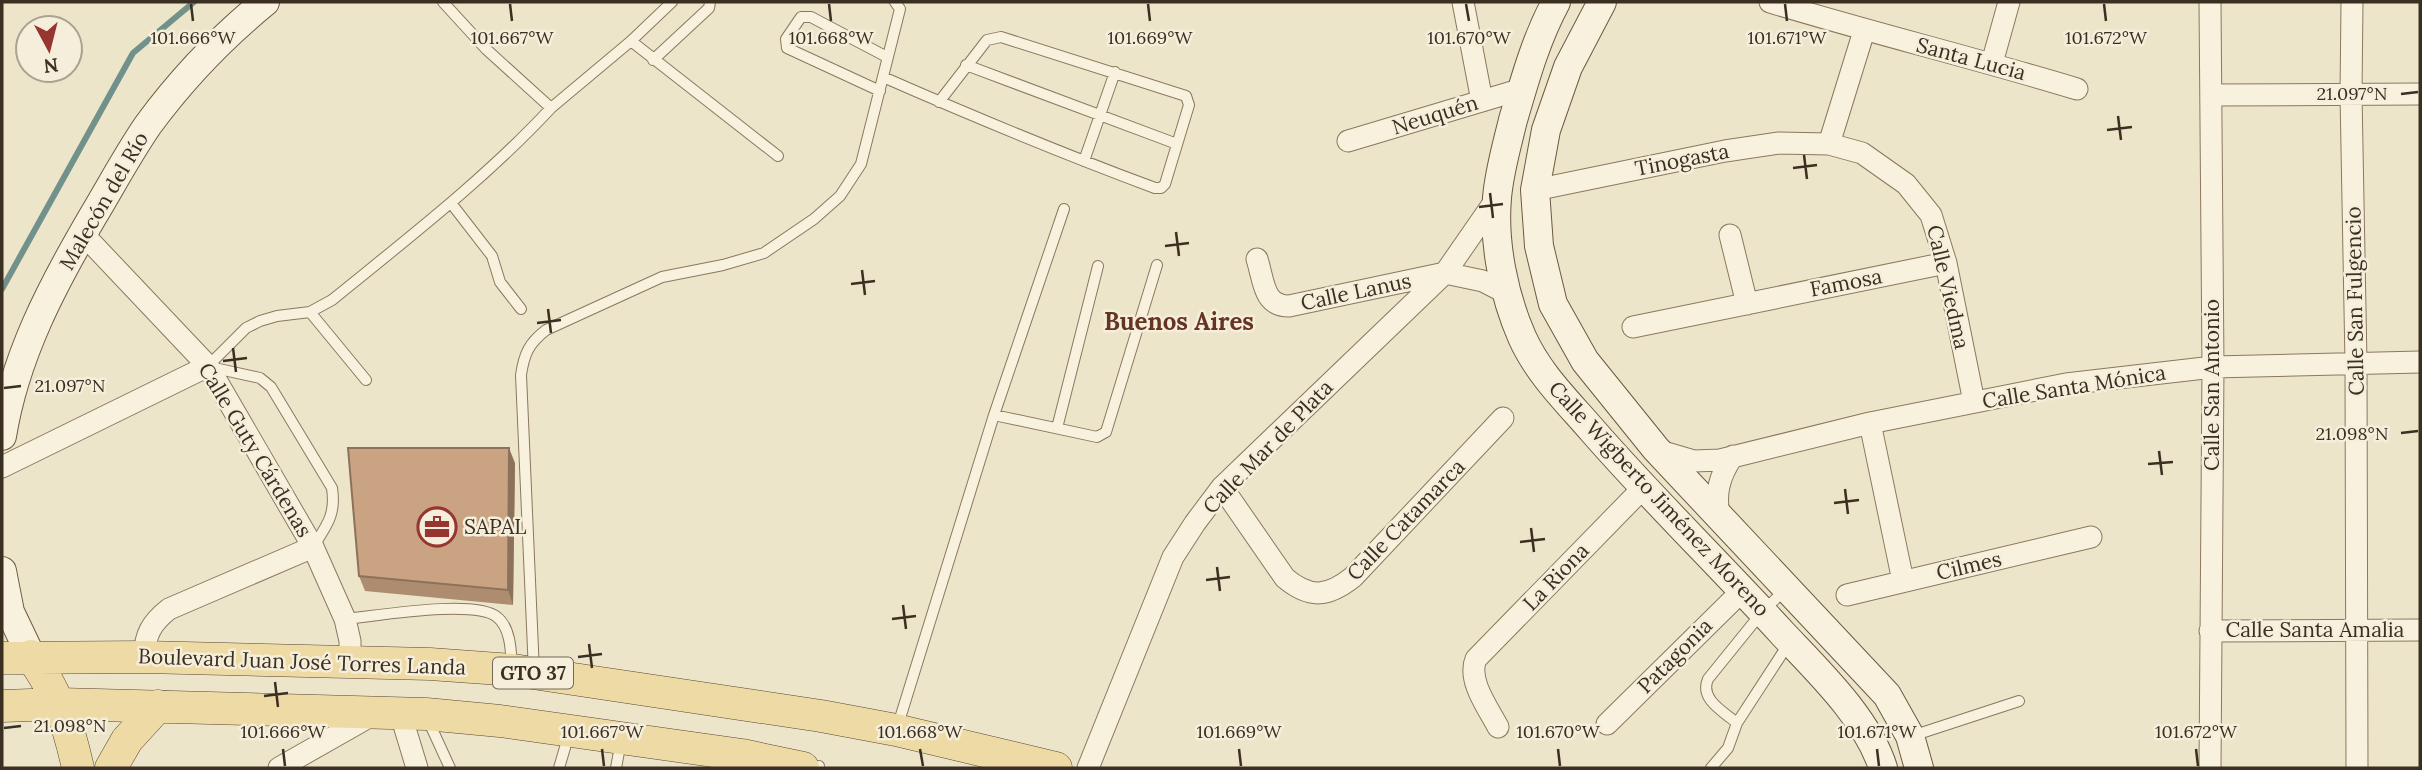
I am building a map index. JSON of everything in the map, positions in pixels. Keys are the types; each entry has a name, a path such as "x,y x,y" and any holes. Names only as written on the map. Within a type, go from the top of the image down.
{"main road":[{"name":"Boulevard Juan José Torres Landa","path":"16,657 144,657 430,664 523,672 821,716 896,730 1055,768"},
{"path":"16,657 50,683 68,727 78,768"},
{"path":"6,706 60,704 401,713 570,731 619,753 742,755 808,767"},
{"path":"111,768 127,740 158,706"}],"street":[{"name":"Malecón del Río","path":"2,436 23,352 50,294 148,126 200,62 265,2"},
{"path":"1463,2 1482,101"},
{"name":"Calle Wigberto Jiménez Moreno","path":"1556,2 1540,31 1522,89 1506,147 1497,198 1499,246 1507,294 1522,337 1541,372 1643,488 1744,589 1853,712 1879,753 1883,768"},
{"name":"Calle Wigberto Jiménez Moreno","path":"1602,2 1568,66 1546,130 1535,190 1539,246 1553,304 1585,361 1656,449 1887,695 1910,736 1919,768"},
{"name":"Santa Lucia","path":"1770,2 1864,31 1993,63 2077,89"},
{"path":"1993,63 2009,2"},
{"name":"Calle San Antonio","path":"2210,2 2213,367 2210,768"},
{"name":"Calle San Fulgencio","path":"2352,2 2357,768"},
{"path":"1829,144 1864,31"},
{"name":"Neuquén","path":"1348,141 1522,89"},
{"path":"2211,95 2420,94"},
{"name":"Tinogasta","path":"1535,190 1725,151 1779,143 1829,144"},
{"name":"Calle Viedma","path":"1829,144 1862,153 1906,184 1931,215 1946,263 1974,402"},
{"name":"Calle Mar de Plata","path":"1088,768 1173,557 1195,523 1222,488 1445,273 1497,198"},
{"name":"Calle Guty Cárdenas","path":"83,234 208,366 313,547 345,619 350,641 350,663"},
{"path":"1730,235 1746,303"},
{"name":"Calle Lanus","path":"1257,259 1268,294 1272,302 1280,306 1445,273"},
{"name":"Famosa","path":"1633,327 1946,263"},
{"path":"1445,273 1483,281 1507,294"},
{"name":"Calle Santa Mónica","path":"1656,449 1668,455 1707,462 1870,423 2066,384 2213,367 2420,362"},
{"path":"2,467 208,366"},
{"name":"Calle Catamarca","path":"1222,488 1284,578 1298,590 1318,594 1338,589 1353,578 1503,418"},
{"path":"1870,423 1903,581"},
{"path":"1720,519 1717,508 1718,486 1733,456"},
{"name":"La Riona","path":"1498,727 1473,677 1472,667 1476,659 1643,488"},
{"name":"Cilmes","path":"1847,595 2091,537"},
{"path":"144,657 145,639 151,625 169,609 313,547"},
{"path":"2,571 16,657"},
{"name":"Patagonia","path":"1607,724 1744,589"},
{"name":"Calle Santa Amalia","path":"2210,631 2420,630"},
{"path":"279,768 401,713 417,768"}],"lane":[{"path":"443,2 486,49 551,107"},
{"path":"208,366 246,328 277,316 310,312 332,300 451,203 532,129 551,107 631,41 672,2"},
{"path":"653,60 709,8 710,2"},
{"path":"523,672 521,374 524,354 533,340 546,330 662,277 723,265 764,253 814,219 840,196 861,164 900,4"},
{"path":"880,91 787,48 786,39 801,17 806,16 887,57"},
{"path":"883,77 939,102 1155,188 1161,188 1165,184 1189,105 1186,96 1001,37 987,40 939,102"},
{"path":"631,41 778,156"},
{"path":"966,65 1177,144"},
{"path":"1084,161 1115,72"},
{"path":"451,203 492,256 500,282 521,309"},
{"path":"896,730 994,415 1064,209"},
{"path":"994,415 1097,437 1105,432 1157,265"},
{"path":"1057,428 1098,266"},
{"path":"310,312 366,380"},
{"path":"208,366 260,378 271,387 332,488 335,505 330,521 313,547"},
{"path":"1737,723 1709,699 1706,685 1763,611 1788,588"},
{"path":"345,619 444,610 484,610 498,618 523,672"},
{"path":"1711,768 1728,748 1737,723 1790,641"},
{"path":"1910,736 2020,701"},
{"path":"401,713 450,768"},
{"path":"559,768 570,731"}],"building":[{"name":"SAPAL","path":"348,448 509,448 508,590 359,576"}],"waterway":[{"path":"2,289 133,53 194,2"}],"place":[{"name":"SAPAL","path":"437,527"}],"district":[{"name":"Buenos Aires","path":"1179,322"}]}
